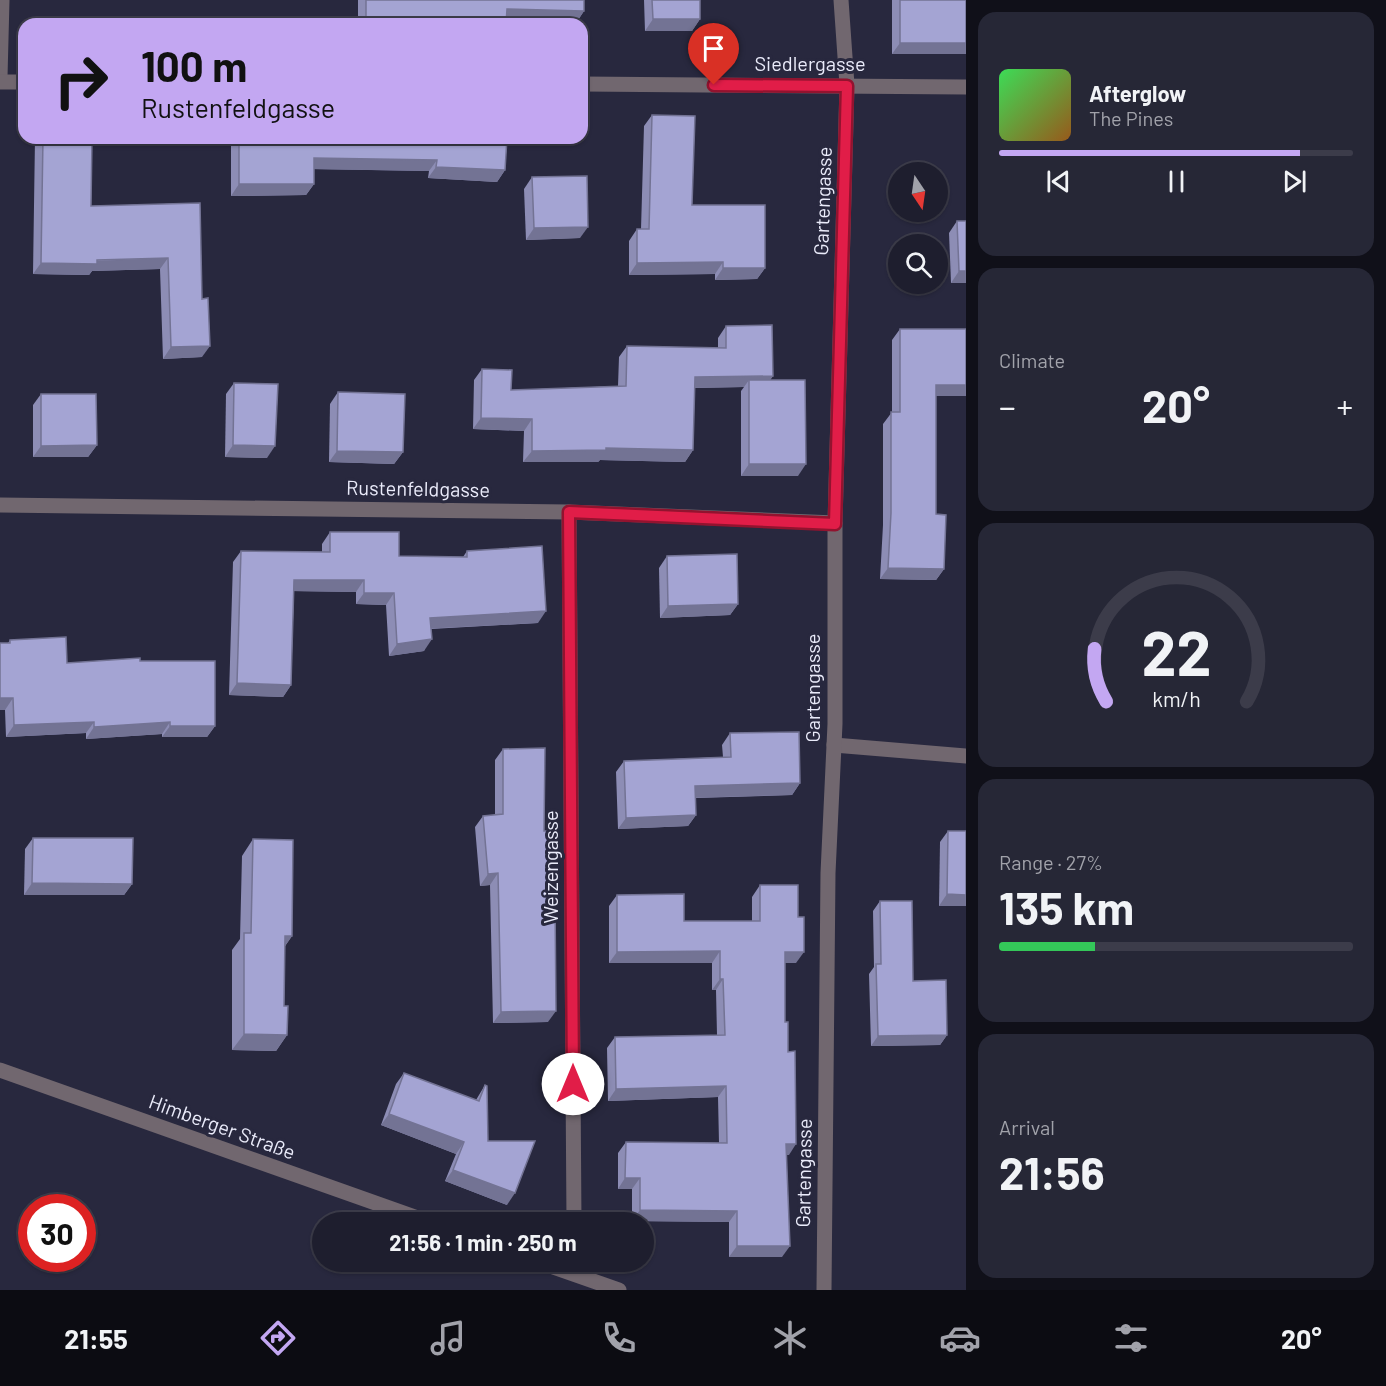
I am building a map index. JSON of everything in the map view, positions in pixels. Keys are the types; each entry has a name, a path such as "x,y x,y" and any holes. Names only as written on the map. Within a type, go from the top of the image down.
{"street":[{"path":"0,77 2,0"},
{"name":"Gartengasse","path":"824,1290 828,873 834,745 835,524 847,86 841,0"},
{"path":"0,82 18,82"},
{"name":"Siedlergasse","path":"588,84 966,87"},
{"name":"Rustenfeldgasse","path":"0,505 569,512 835,524"},
{"name":"Weizengasse","path":"569,512 574,1212"},
{"path":"834,745 966,756"},
{"name":"Himberger Straße","path":"0,1070 401,1212"},
{"path":"582,1272 619,1290"}],"building":[{"path":"366,0 584,0 584,11 507,9 506,18 366,18"},
{"path":"652,0 700,0 700,19 653,19"},
{"path":"900,0 966,0 966,43 900,43"},
{"path":"652,115 695,116 692,205 765,205 765,268 723,268 723,262 637,263 637,229 649,229"},
{"path":"43,144 92,144 91,206 200,203 202,299 208,298 210,346 171,347 168,258 97,260 97,264 41,263"},
{"path":"239,144 507,144 505,170 436,167 437,160 314,158 314,184 239,184"},
{"path":"587,176 588,227 534,228 532,177"},
{"path":"957,221 966,221 966,271 959,271"},
{"path":"772,325 773,376 695,377 693,450 606,448 606,450 532,451 532,419 481,418 482,369 512,370 511,390 626,386 627,346 726,348 726,326"},
{"path":"900,329 966,329 966,385 936,385 936,514 946,515 944,569 888,568 891,513 891,412 900,412"},
{"path":"749,380 805,380 806,464 749,464"},
{"path":"234,383 278,384 275,446 233,445"},
{"path":"338,392 405,394 403,452 337,451"},
{"path":"41,394 96,394 97,445 41,446"},
{"path":"330,532 399,532 399,556 467,557 467,551 542,546 546,611 430,618 432,639 397,644 394,593 364,593 364,580 294,580 291,685 237,683 241,551 330,552"},
{"path":"737,554 738,604 668,606 667,556"},
{"path":"66,637 67,663 140,658 140,661 215,661 215,726 170,726 170,722 94,727 94,722 14,725 13,698 0,698 0,643 10,643 10,640"},
{"path":"799,732 800,783 695,786 696,815 626,818 624,761 731,757 730,733"},
{"path":"545,748 544,831 550,831 555,901 556,1011 501,1012 498,873 488,874 483,816 503,814 503,749"},
{"path":"948,831 966,831 966,895 947,894"},
{"path":"33,838 133,838 132,884 32,883"},
{"path":"253,839 293,840 292,936 285,936 284,1006 288,1006 287,1035 244,1034 244,933 251,933"},
{"path":"760,885 798,885 798,917 804,917 804,952 785,952 785,1022 788,1022 788,1052 795,1051 796,1144 786,1144 790,1246 737,1246 737,1211 640,1210 640,1178 625,1178 626,1142 727,1143 726,1086 616,1089 615,1037 725,1035 720,951 617,952 617,895 684,894 684,921 760,921"},
{"path":"880,901 912,901 913,981 946,980 947,1035 878,1036 876,964 881,964"},
{"path":"404,1073 479,1101 485,1085 487,1086 488,1141 535,1141 515,1193 453,1170 464,1142 389,1114"}],"route":[{"path":"573,1084 569,512 835,524 847,86 714,85"}]}
